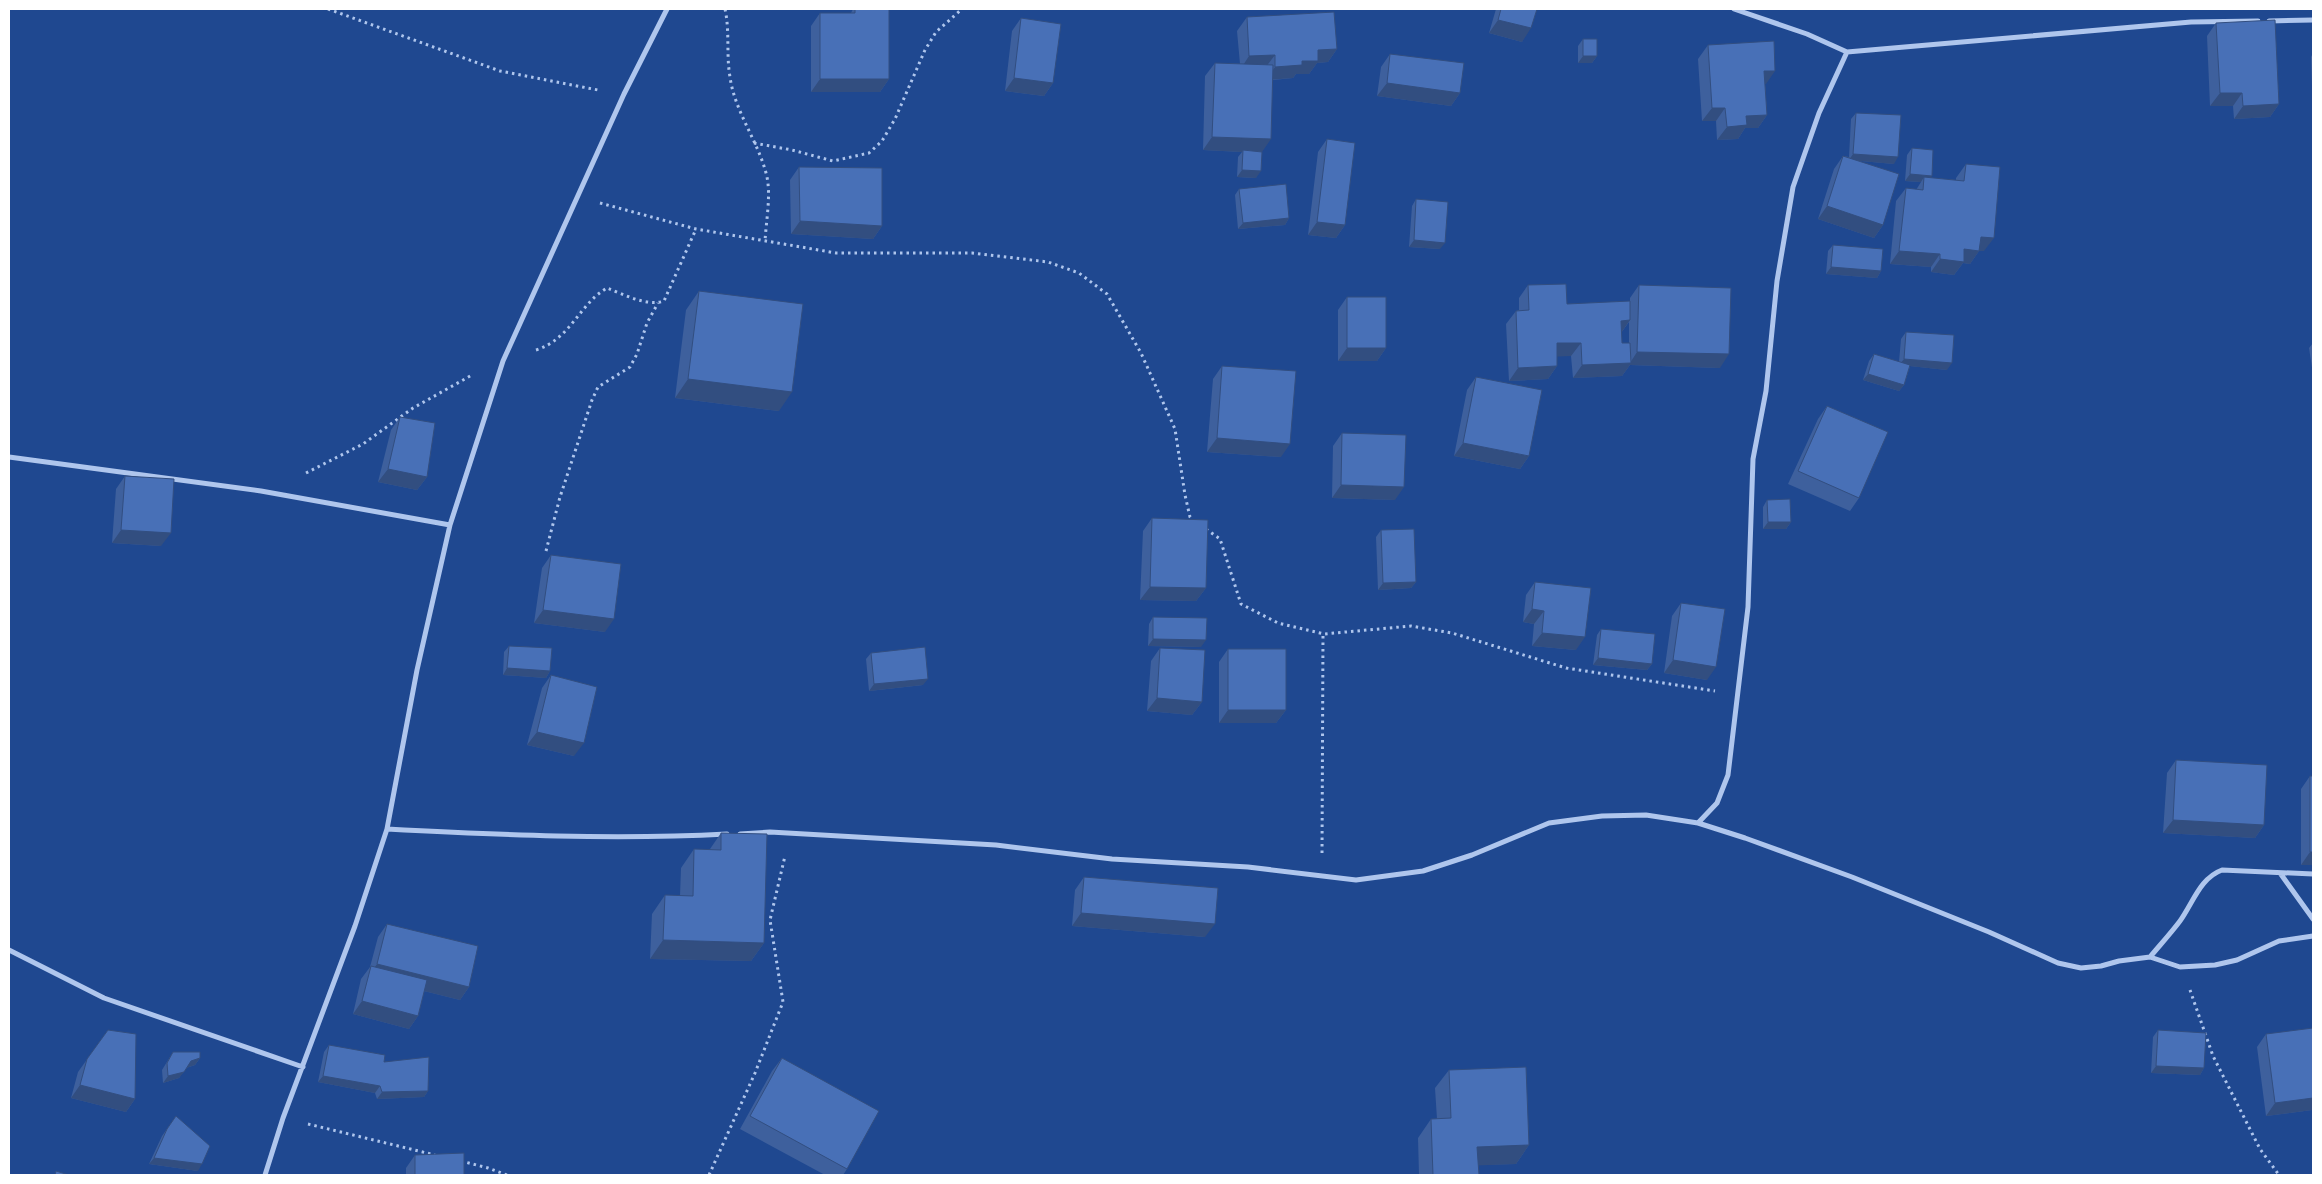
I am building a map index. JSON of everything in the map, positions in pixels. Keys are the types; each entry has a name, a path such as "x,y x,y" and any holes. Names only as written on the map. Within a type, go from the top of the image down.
{"street":[{"path":"265,1175 283,1118 303,1067 387,829 417,670 450,525 503,361 624,94 667,9"},
{"path":"1734,9 1807,34 1847,52 2191,22 2313,20"},
{"path":"1698,823 1718,804 1728,776 1748,607 1753,459 1766,391 1777,281 1793,187 1819,113 1847,52"},
{"path":"9,457 261,490 450,525"},
{"path":"387,829 489,834 665,838 770,832 996,845 1112,859 1248,867 1356,880 1422,871 1472,855 1549,823 1602,816 1646,815 1698,823 1852,877 1988,932 2058,963 2081,968 2094,967 2127,959 2150,957 2180,967 2215,966 2237,960 2280,941 2313,936"},
{"path":"2150,957 2180,920 2206,879 2212,874 2222,870 2313,874"},
{"path":"2280,872 2313,919"},
{"path":"9,950 104,998 303,1067"}],"path":[{"path":"328,9 500,71 556,83 624,94"},
{"path":"725,9 728,21 730,76 735,98 767,178 765,242"},
{"path":"754,143 792,150 833,161 869,153 882,141 895,119 936,32 962,9"},
{"path":"578,197 696,230 836,253 972,253 1048,262 1079,273 1107,294 1140,353 1175,429 1190,517 1220,539 1241,604 1278,623 1324,634 1411,626 1452,633 1566,668 1737,695"},
{"path":"301,475 364,444 413,408 479,371 541,348 562,337 587,306 607,288 658,303 664,301 696,230"},
{"path":"546,551 560,497 592,400 598,387 630,367 637,354 647,323 658,303"},
{"path":"1322,876 1324,634"},
{"path":"709,1175 755,1073 783,1002 770,920 791,834"},
{"path":"2180,967 2197,1007 2212,1056 2260,1149 2279,1175"},
{"path":"283,1118 443,1157"},
{"path":"452,1159 507,1175"}],"building":[{"path":"855,9 889,9 889,79 820,79 820,13 855,13"},
{"path":"1501,9 1537,9 1531,28 1498,20"},
{"path":"1334,12 1337,49 1318,50 1318,61 1302,61 1302,65 1275,67 1275,55 1249,56 1247,17"},
{"path":"1021,18 1061,24 1053,83 1014,78"},
{"path":"2275,20 2279,104 2243,106 2242,93 2220,93 2216,23"},
{"path":"1583,39 1597,39 1597,56 1583,56"},
{"path":"1774,41 1775,71 1764,71 1767,115 1746,116 1747,125 1727,127 1725,108 1712,108 1708,45"},
{"path":"1390,54 1464,63 1460,93 1387,83"},
{"path":"1215,63 1273,65 1271,139 1212,137"},
{"path":"1856,113 1901,115 1898,157 1853,154"},
{"path":"1327,139 1355,143 1345,225 1317,222"},
{"path":"1912,148 1933,150 1932,176 1910,174"},
{"path":"1243,150 1262,152 1261,171 1242,170"},
{"path":"1843,156 1899,174 1883,225 1827,206"},
{"path":"1966,164 2000,167 1994,238 1981,237 1979,251 1964,249 1964,262 1940,259 1940,254 1899,251 1906,188 1923,190 1924,177 1964,181"},
{"path":"799,167 882,168 882,226 800,221"},
{"path":"1286,184 1289,218 1243,223 1239,189"},
{"path":"1416,199 1448,202 1445,243 1414,240"},
{"path":"1833,245 1883,249 1881,271 1831,267"},
{"path":"1566,284 1567,304 1630,301 1630,320 1621,321 1622,343 1630,343 1631,363 1582,365 1581,343 1557,343 1557,366 1518,368 1516,311 1529,310 1528,285"},
{"path":"1639,285 1731,288 1729,354 1637,352"},
{"path":"699,291 803,304 792,392 688,379"},
{"path":"1347,297 1386,297 1386,348 1347,348"},
{"path":"1906,332 1954,335 1952,363 1904,359"},
{"path":"1874,354 1910,365 1904,385 1868,374"},
{"path":"1222,366 1296,371 1290,444 1217,438"},
{"path":"1476,377 1542,390 1529,456 1463,443"},
{"path":"1827,406 1888,432 1859,498 1798,471"},
{"path":"400,417 435,423 427,477 388,469"},
{"path":"1342,433 1406,435 1404,487 1341,485"},
{"path":"125,476 174,479 171,533 121,530"},
{"path":"1790,499 1791,522 1768,522 1767,500"},
{"path":"1152,518 1208,520 1206,588 1150,587"},
{"path":"1414,529 1416,582 1383,583 1381,530"},
{"path":"551,555 621,564 614,619 543,610"},
{"path":"1535,582 1591,588 1585,637 1542,633 1544,611 1532,609"},
{"path":"1681,603 1725,609 1716,667 1673,660"},
{"path":"1153,617 1207,618 1206,640 1153,639"},
{"path":"1601,629 1655,634 1652,664 1598,658"},
{"path":"509,646 552,648 550,671 507,668"},
{"path":"925,647 928,679 874,684 871,653"},
{"path":"1160,648 1205,650 1202,702 1157,698"},
{"path":"1228,649 1286,649 1286,710 1228,710"},
{"path":"551,675 597,687 584,743 537,732"},
{"path":"2176,760 2267,765 2264,825 2173,820"},
{"path":"2310,776 2313,776 2313,852 2310,852"},
{"path":"721,833 767,834 764,943 663,940 665,895 693,896 694,849 721,850"},
{"path":"1084,877 1218,888 1215,924 1081,913"},
{"path":"387,924 478,946 469,987 377,964"},
{"path":"371,966 427,980 418,1016 362,1001"},
{"path":"2313,1028 2313,1098 2275,1103 2266,1034"},
{"path":"108,1030 136,1034 135,1099 80,1085 87,1059"},
{"path":"2158,1030 2206,1033 2204,1068 2156,1066"},
{"path":"329,1045 385,1055 384,1062 429,1057 428,1091 382,1092 380,1086 323,1076"},
{"path":"173,1052 200,1052 200,1058 191,1061 184,1072 168,1076 167,1063"},
{"path":"782,1058 879,1111 847,1169 750,1116"},
{"path":"1526,1067 1529,1145 1477,1147 1479,1175 1433,1175 1431,1119 1451,1118 1449,1070"},
{"path":"176,1116 210,1146 202,1164 154,1158 167,1129"},
{"path":"464,1153 464,1175 415,1175 415,1155"},
{"path":"56,1171 69,1175 55,1175"}]}
